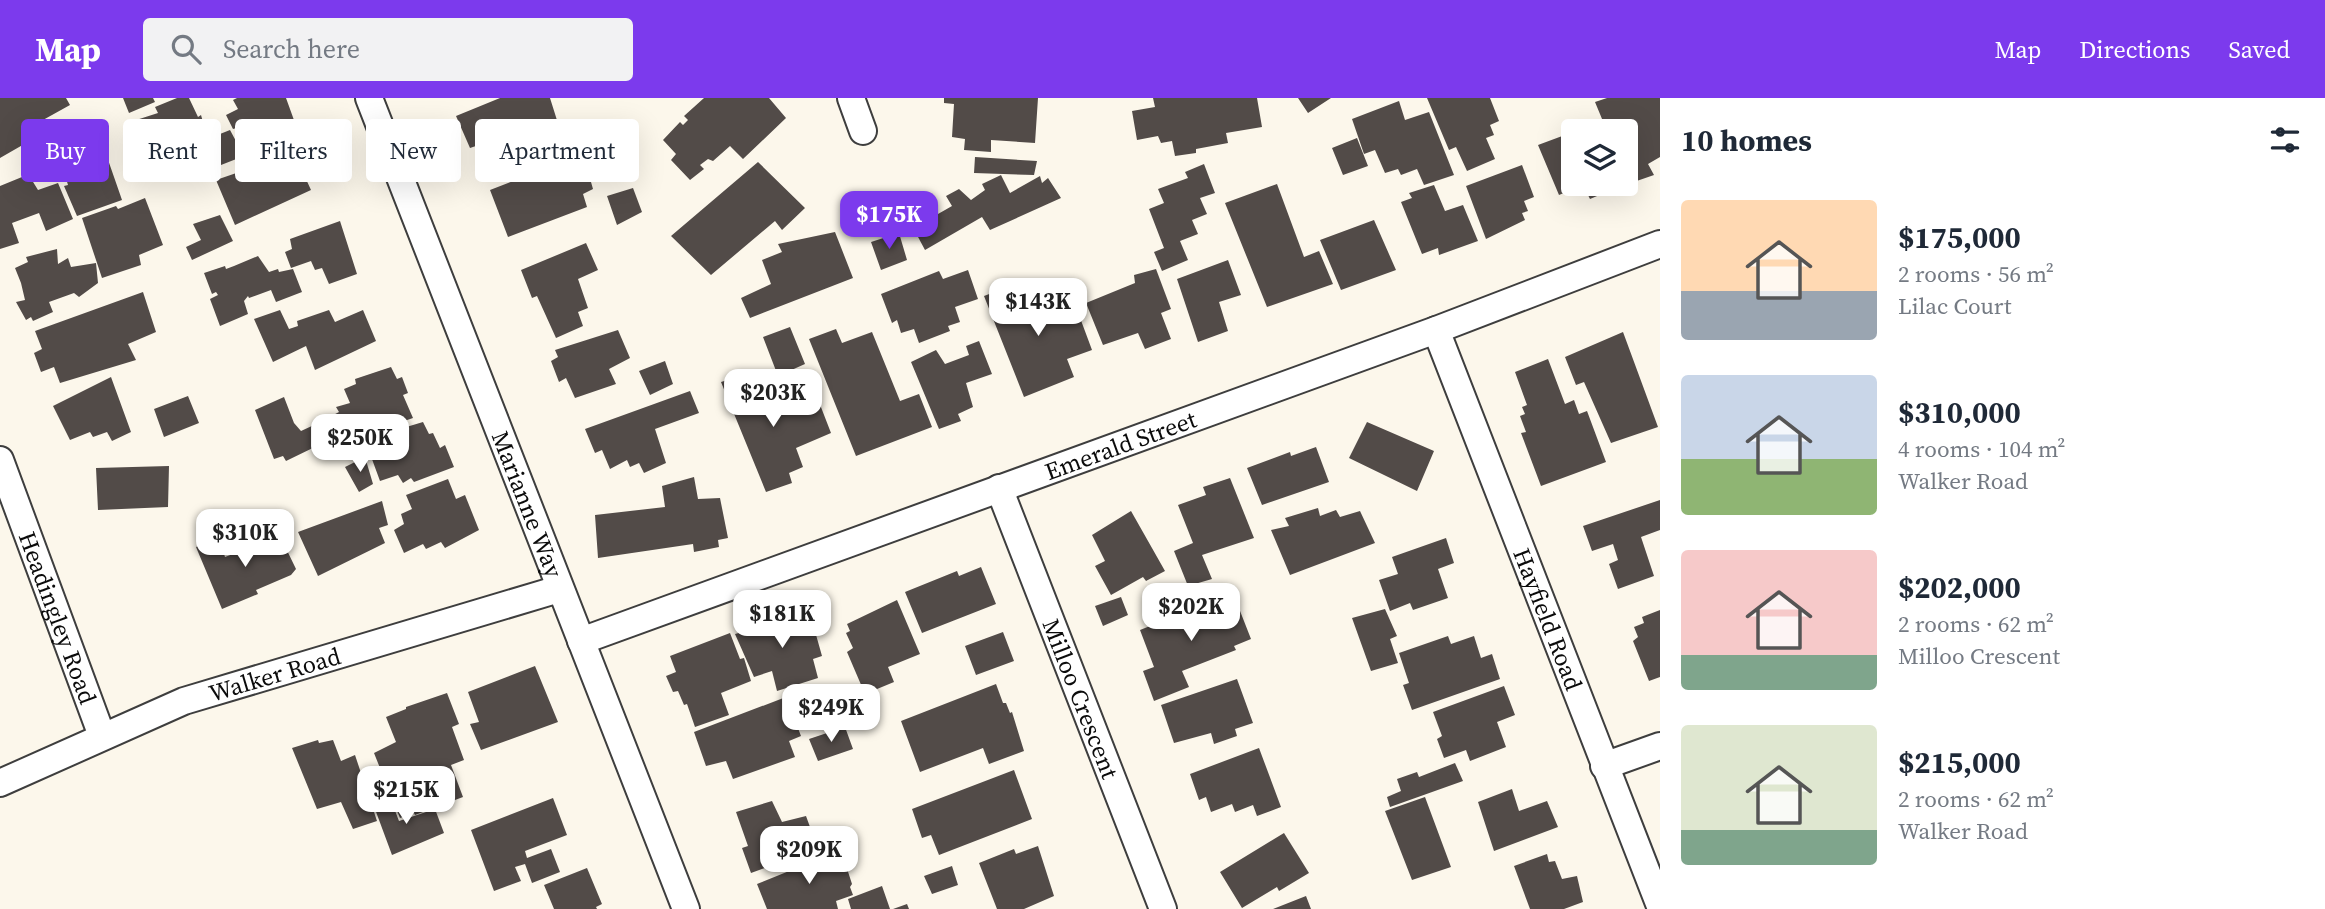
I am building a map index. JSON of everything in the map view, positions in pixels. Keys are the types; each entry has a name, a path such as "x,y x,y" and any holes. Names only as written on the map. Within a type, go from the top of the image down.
{"street":[{"name":"Marianne Way","path":"369,98 686,909"},
{"path":"851,98 863,131"},
{"name":"Emerald Street","path":"580,641 1436,330 1660,244"},
{"name":"Hayfield Road","path":"1436,330 1660,906"},
{"name":"Headingley Road","path":"0,460 102,736"},
{"name":"Milloo Crescent","path":"999,488 1163,909"},
{"name":"Walker Road","path":"0,783 184,701 559,589"},
{"path":"1604,766 1660,746"}],"building":[{"path":"0,98 66,98 70,105 45,119 21,119 21,146 0,158"},
{"path":"123,98 153,98 155,102 129,113"},
{"path":"177,98 189,98 198,117 201,115 202,119 139,119 158,113 155,107"},
{"path":"286,98 294,119 235,119 233,129 226,115 238,109 233,100"},
{"path":"500,98 550,98 557,119 475,119 475,146 470,148 461,127 461,119 456,116"},
{"path":"704,98 769,98 786,118 743,159 730,146 713,161 708,159 700,165 704,169 690,180 671,160 676,154 663,140 680,122 683,125 688,120 684,116"},
{"path":"944,98 1038,98 1035,143 991,140 991,152 964,150 965,139 952,137 954,104 944,103"},
{"path":"1153,98 1257,98 1262,127 1226,133 1228,143 1175,156 1172,141 1161,143 1158,136 1137,140 1132,111 1155,107"},
{"path":"1298,98 1331,98 1308,113"},
{"path":"1427,98 1490,98 1499,121 1490,125 1494,135 1486,138 1495,159 1467,171 1456,147 1449,150"},
{"path":"1607,98 1660,98 1660,157 1648,164 1654,175 1638,181 1638,119 1602,119 1595,102"},
{"path":"1399,101 1405,120 1429,112 1454,175 1424,185 1417,169 1401,175 1398,169 1385,173 1375,150 1364,154 1352,119"},
{"path":"230,130 235,139 235,160 221,165 221,134"},
{"path":"1561,136 1561,194 1559,195 1538,145"},
{"path":"1357,138 1368,166 1343,175 1332,148"},
{"path":"975,157 1037,161 1034,175 974,173"},
{"path":"758,162 805,208 782,230 775,221 711,275 671,236"},
{"path":"109,163 122,200 77,216 64,186 68,185 67,182 109,182"},
{"path":"1204,164 1215,193 1200,198 1207,214 1192,220 1198,234 1180,241 1188,260 1162,271 1154,252 1164,248 1149,209 1164,203 1158,189 1188,178 1185,172"},
{"path":"1522,165 1534,197 1524,201 1528,211 1522,213 1525,220 1486,239 1466,186"},
{"path":"235,173 235,182 307,182 311,190 235,225 217,182 221,182 221,178"},
{"path":"1001,175 1010,193 1040,176 1042,183 1048,178 1061,198 990,230 982,217 925,250 910,222 931,218 952,206 946,196 959,189 971,200 985,190 982,184"},
{"path":"21,177 21,182 33,182 38,190 58,183 73,219 46,231 39,213 12,223 19,243 0,249 0,186"},
{"path":"511,182 591,182 593,189 583,194 587,207 508,237 490,190"},
{"path":"1277,184 1304,257 1319,251 1333,284 1267,307 1225,203"},
{"path":"1434,185 1445,211 1463,205 1478,241 1439,255 1438,248 1422,254 1401,202 1412,198 1409,193"},
{"path":"633,188 642,212 617,225 607,196"},
{"path":"145,198 163,245 139,255 141,265 102,278 82,218 116,206 118,209"},
{"path":"220,215 233,241 192,260 186,247 201,240 193,224"},
{"path":"1374,220 1396,270 1341,290 1320,240"},
{"path":"340,221 357,274 329,284 322,268 315,270 311,261 291,268 285,252 292,249 290,239"},
{"path":"835,232 853,278 750,318 741,298 771,284 762,260 782,252 778,244"},
{"path":"899,233 907,260 881,270 871,242"},
{"path":"586,243 598,270 578,279 588,308 578,312 583,326 556,338 537,296 532,298 521,270"},
{"path":"57,249 58,264 68,258 71,267 96,263 98,283 79,297 74,293 49,302 53,312 33,321 31,317 26,320 16,302 25,300 15,268 28,262 26,257"},
{"path":"258,256 269,272 293,269 302,292 276,302 271,290 249,298 248,296 244,301 248,314 220,326 210,299 218,295 216,292 212,294 204,273 225,266 226,269"},
{"path":"1228,260 1241,295 1219,302 1228,331 1198,342 1177,279"},
{"path":"1156,269 1171,309 1161,313 1171,339 1145,349 1138,333 1103,345 1086,303 1135,283 1134,275"},
{"path":"968,270 978,299 955,307 960,322 948,326 950,331 919,343 914,329 901,333 897,320 892,323 881,294 939,271 943,279"},
{"path":"1013,285 1022,307 1060,292 1071,318 1079,315 1092,350 1067,359 1074,377 1024,397 984,296"},
{"path":"143,292 156,332 128,344 136,360 60,383 54,367 41,372 34,353 42,349 35,331"},
{"path":"280,310 289,329 298,326 297,321 329,310 335,322 363,310 376,341 315,370 306,346 273,362 254,319"},
{"path":"790,327 805,364 778,376 763,337"},
{"path":"836,329 842,343 872,332 900,401 919,394 932,427 856,456 809,339"},
{"path":"618,330 630,358 609,369 616,384 575,398 566,378 559,382 551,361 558,357 555,350"},
{"path":"1623,332 1658,427 1611,443 1584,382 1576,385 1565,357"},
{"path":"979,341 992,374 966,383 973,407 958,414 961,421 939,429 911,362 936,350 945,364 969,355 966,346"},
{"path":"1548,359 1565,404 1574,400 1579,414 1587,411 1606,462 1541,486 1521,433 1526,432 1520,416 1525,414 1522,407 1527,405 1515,372"},
{"path":"665,361 673,384 650,395 639,371"},
{"path":"391,367 397,379 402,377 408,393 403,395 413,418 378,430 373,417 348,428 351,439 333,446 324,420 339,412 336,407 350,403 344,389 356,384 355,379"},
{"path":"753,372 762,396 780,390 789,413 819,402 831,433 796,448 803,467 789,473 792,483 766,492 721,382"},
{"path":"111,377 131,432 112,441 107,432 93,437 90,432 70,440 53,406"},
{"path":"690,391 699,413 655,429 666,463 644,473 639,463 630,467 627,460 610,469 602,450 595,453 585,429"},
{"path":"188,396 199,423 164,437 154,409"},
{"path":"284,397 294,423 301,431 314,425 321,444 286,461 283,456 274,459 255,410"},
{"path":"423,422 429,434 433,433 440,448 445,445 454,467 414,482 411,478 403,483 398,475 380,481 369,451 396,439 393,431"},
{"path":"1367,422 1434,451 1417,491 1349,458"},
{"path":"1316,447 1329,482 1262,505 1247,468 1290,452 1291,456"},
{"path":"365,457 373,484 359,492 345,467"},
{"path":"169,466 168,507 98,510 96,468"},
{"path":"694,477 698,499 720,498 728,538 718,540 719,547 694,552 693,544 598,558 595,515 665,507 662,486"},
{"path":"1230,478 1254,538 1202,555 1212,579 1188,586 1174,551 1193,543 1178,505 1206,495 1203,487"},
{"path":"448,479 456,499 465,495 479,530 445,548 441,542 426,549 423,544 404,553 394,530 404,524 401,514 412,509 406,495"},
{"path":"1660,500 1660,530 1641,537 1654,576 1618,589 1609,564 1618,560 1613,544 1592,551 1583,526"},
{"path":"382,501 388,525 379,528 385,543 318,576 298,532"},
{"path":"1318,508 1320,516 1336,510 1340,517 1360,511 1375,543 1290,575 1271,530 1289,526 1285,518"},
{"path":"1131,511 1165,571 1146,581 1143,577 1111,595 1095,566 1105,561 1092,535"},
{"path":"280,536 296,569 291,575 256,590 258,594 222,609 196,547 219,538 225,557"},
{"path":"1446,538 1454,563 1438,569 1448,598 1413,610 1410,603 1390,611 1379,580 1398,574 1392,557"},
{"path":"981,567 996,604 922,633 905,592 957,571 959,576"},
{"path":"1233,593 1251,639 1234,646 1236,650 1182,671 1189,687 1154,701 1143,671 1154,667 1140,630"},
{"path":"1121,597 1128,615 1103,626 1095,606"},
{"path":"897,600 920,654 888,667 894,682 865,694 847,652 853,648 846,633 850,631 847,624"},
{"path":"1385,609 1397,636 1390,639 1398,663 1371,671 1352,618"},
{"path":"1660,610 1660,677 1649,681 1633,641 1638,637 1634,627 1644,623 1642,617"},
{"path":"783,613 786,623 811,617 822,656 813,659 818,678 777,691 772,671 754,677 735,634 750,630 748,625"},
{"path":"1003,632 1014,661 976,675 965,646"},
{"path":"730,633 740,659 744,658 751,681 721,693 729,715 695,727 687,704 684,705 678,691 673,692 666,676 676,672 670,656"},
{"path":"1448,636 1451,644 1474,636 1481,658 1492,654 1500,679 1412,710 1403,685 1409,683 1399,653"},
{"path":"535,666 558,722 481,750 470,724 479,722 468,692"},
{"path":"1237,679 1253,723 1235,729 1237,736 1214,744 1211,733 1174,743 1161,705"},
{"path":"996,684 1003,703 1006,703 1010,713 1012,712 1024,751 989,764 983,748 920,772 901,721"},
{"path":"1504,686 1515,715 1497,722 1506,747 1470,761 1466,750 1444,758 1437,739 1442,736 1433,712"},
{"path":"447,693 459,724 452,727 464,760 451,765 463,797 400,818 374,753 396,742 386,717"},
{"path":"786,697 801,736 789,741 795,757 733,779 726,761 706,766 694,732"},
{"path":"845,727 853,749 818,761 809,739"},
{"path":"318,740 319,743 333,740 341,761 355,755 377,821 353,829 341,802 317,809 292,748"},
{"path":"1259,748 1281,807 1257,816 1253,805 1235,812 1232,804 1211,812 1206,797 1199,800 1190,774"},
{"path":"1455,763 1463,781 1390,807 1387,797 1401,791 1397,779 1417,772 1419,777"},
{"path":"1014,770 1032,819 939,855 931,835 922,838 912,809"},
{"path":"1512,789 1519,811 1547,801 1558,827 1494,851 1478,802"},
{"path":"389,795 399,821 435,809 444,833 392,855 372,801"},
{"path":"1425,797 1451,867 1412,880 1385,811"},
{"path":"553,798 567,835 525,851 527,858 551,849 560,872 532,883 525,864 515,867 521,881 494,891 471,830"},
{"path":"772,801 782,822 806,816 818,849 751,873 742,848 748,846 736,812"},
{"path":"1284,833 1309,873 1279,891 1277,887 1242,908 1220,872"},
{"path":"1038,846 1054,896 1024,909 997,909 979,863 1014,849 1016,854"},
{"path":"841,850 853,895 836,901 838,909 767,909 757,884"},
{"path":"1547,854 1549,862 1555,861 1562,879 1577,876 1583,902 1564,909 1530,909 1514,866"},
{"path":"952,866 958,885 932,894 924,876"},
{"path":"587,868 602,904 596,907 597,909 554,909 544,885"},
{"path":"882,886 890,909 851,909 848,899"},
{"path":"1306,896 1311,909 1273,909"},
{"path":"907,904 909,909 893,909"}]}
